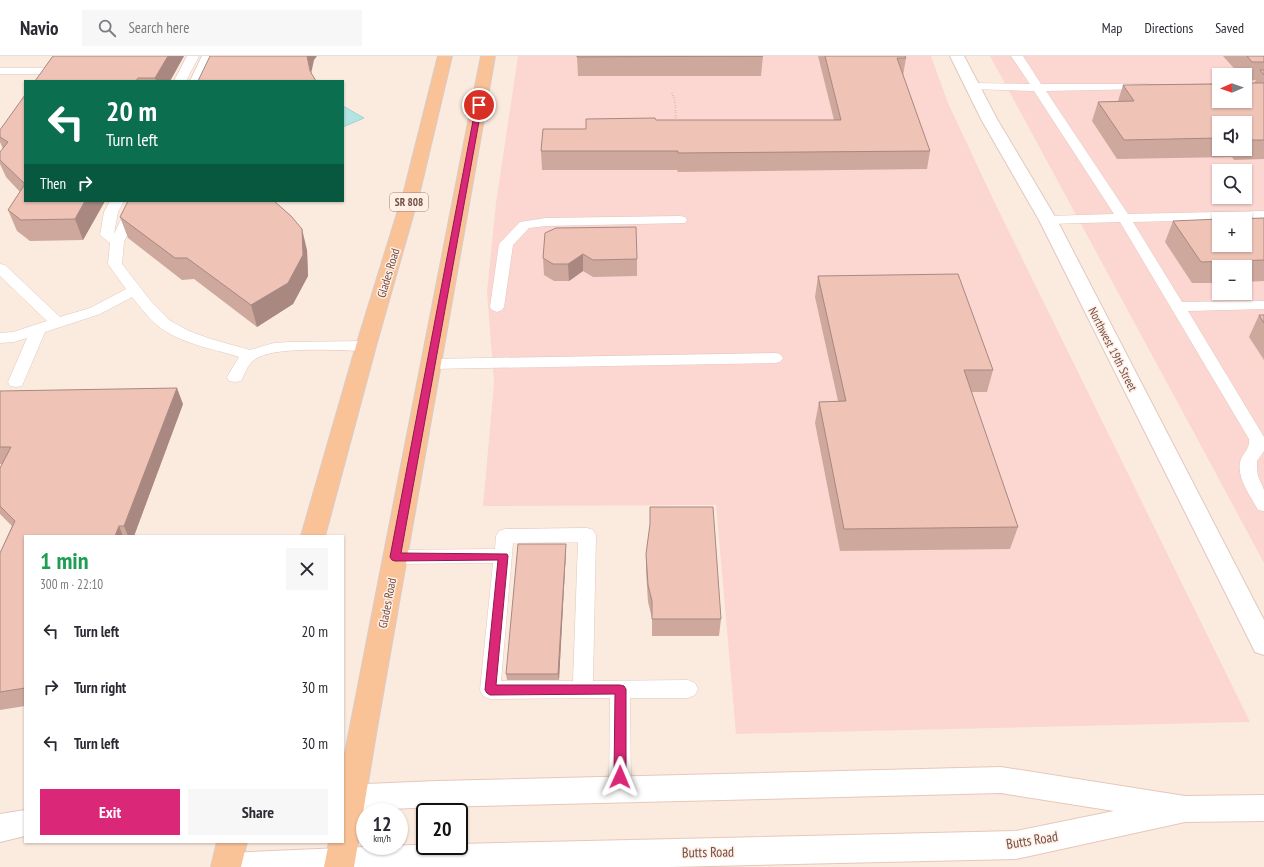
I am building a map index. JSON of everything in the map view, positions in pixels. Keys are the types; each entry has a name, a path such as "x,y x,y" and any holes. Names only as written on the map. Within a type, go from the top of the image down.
{"main road":[{"name":"Glades Road","path":"313,535 366,346 412,191 446,56"},
{"name":"Glades Road","path":"344,823 347,798 395,557 488,56"},
{"name":"Northwest 19th Street","path":"958,56 983,112 1028,184 1048,220 1264,645"},
{"name":"Butts Road","path":"347,798 425,794 1001,780 1185,809 1264,808"},
{"name":"Butts Road","path":"227,867 339,865 412,859 1016,845 1185,809"},
{"path":"0,828 24,823"},
{"path":"227,867 232,843"},
{"name":"Glades Road","path":"339,865 342,843"}],"lane":[{"path":"181,80 193,56"},
{"path":"196,80 208,56"},
{"path":"1017,56 1124,218 1257,439 1258,447 1252,454 1248,473 1254,488 1264,505"},
{"path":"0,71 60,76"},
{"path":"0,81 60,76"},
{"path":"971,86 1038,88 1157,86"},
{"path":"116,202 111,212 107,235 117,242"},
{"path":"137,202 117,242 115,264 155,314 173,328 186,334 250,355"},
{"path":"1048,220 1264,215"},
{"path":"497,307 506,244 525,225 546,222 680,220"},
{"path":"0,268 58,324"},
{"path":"0,338 14,337 95,311 135,290"},
{"path":"1177,307 1264,305"},
{"path":"16,382 38,330"},
{"path":"235,377 241,363 250,355 264,350 286,347 366,346"},
{"path":"431,364 775,358"},
{"path":"583,690 587,535 505,536 490,690 583,690 688,689"},
{"path":"395,557 503,556"},
{"path":"620,689 620,790"}],"path":[{"path":"672,93 675,101 676,122"}],"shaded area":[{"path":"518,56 931,56 948,103 993,199 1250,722 736,734 716,505 483,506 494,383 487,292 496,203"},
{"path":"990,56 1264,56 1264,563"}],"water":[{"path":"344,107 364,118 344,127"}],"building":[{"path":"53,56 168,56 155,78 138,78 137,80 36,80"},
{"path":"210,56 307,56 310,71 315,80 198,80"},
{"path":"577,56 763,56 577,57"},
{"path":"825,56 905,56 906,58 897,58 930,151 678,153 678,151 541,151 543,129 586,129 586,119 655,118 656,120 841,120"},
{"path":"1247,56 1264,56 1264,62 1252,62"},
{"path":"1252,83 1264,83 1264,140 1252,140 1252,116 1212,116 1212,138 1124,140 1098,102 1134,101 1123,85 1212,84 1212,108 1252,108"},
{"path":"24,96 24,183 0,160 0,152 8,142 0,137 0,130"},
{"path":"24,186 24,202 84,202 75,219 21,220 8,210"},
{"path":"128,202 275,202 291,216 302,229 303,255 288,283 251,305 187,258 175,258 120,217"},
{"path":"1252,218 1264,218 1264,260 1212,260 1212,262 1201,262 1173,221 1212,219 1212,252 1252,252"},
{"path":"636,227 637,259 593,260 583,254 568,264 553,264 543,258 545,233 556,228"},
{"path":"958,274 993,370 964,370 1018,527 844,529 819,402 846,401 818,276"},
{"path":"1259,315 1264,315 1264,323"},
{"path":"177,388 124,526 119,526 115,535 24,535 24,688 0,692 0,553 15,521 0,506 0,468 11,447 0,447 0,391"},
{"path":"650,507 713,507 721,619 652,619 652,601 648,585 646,554 650,524"},
{"path":"518,544 566,544 558,674 506,674"}],"route":[{"path":"479,105 395,557 503,556 490,690 620,689 620,777"}]}
